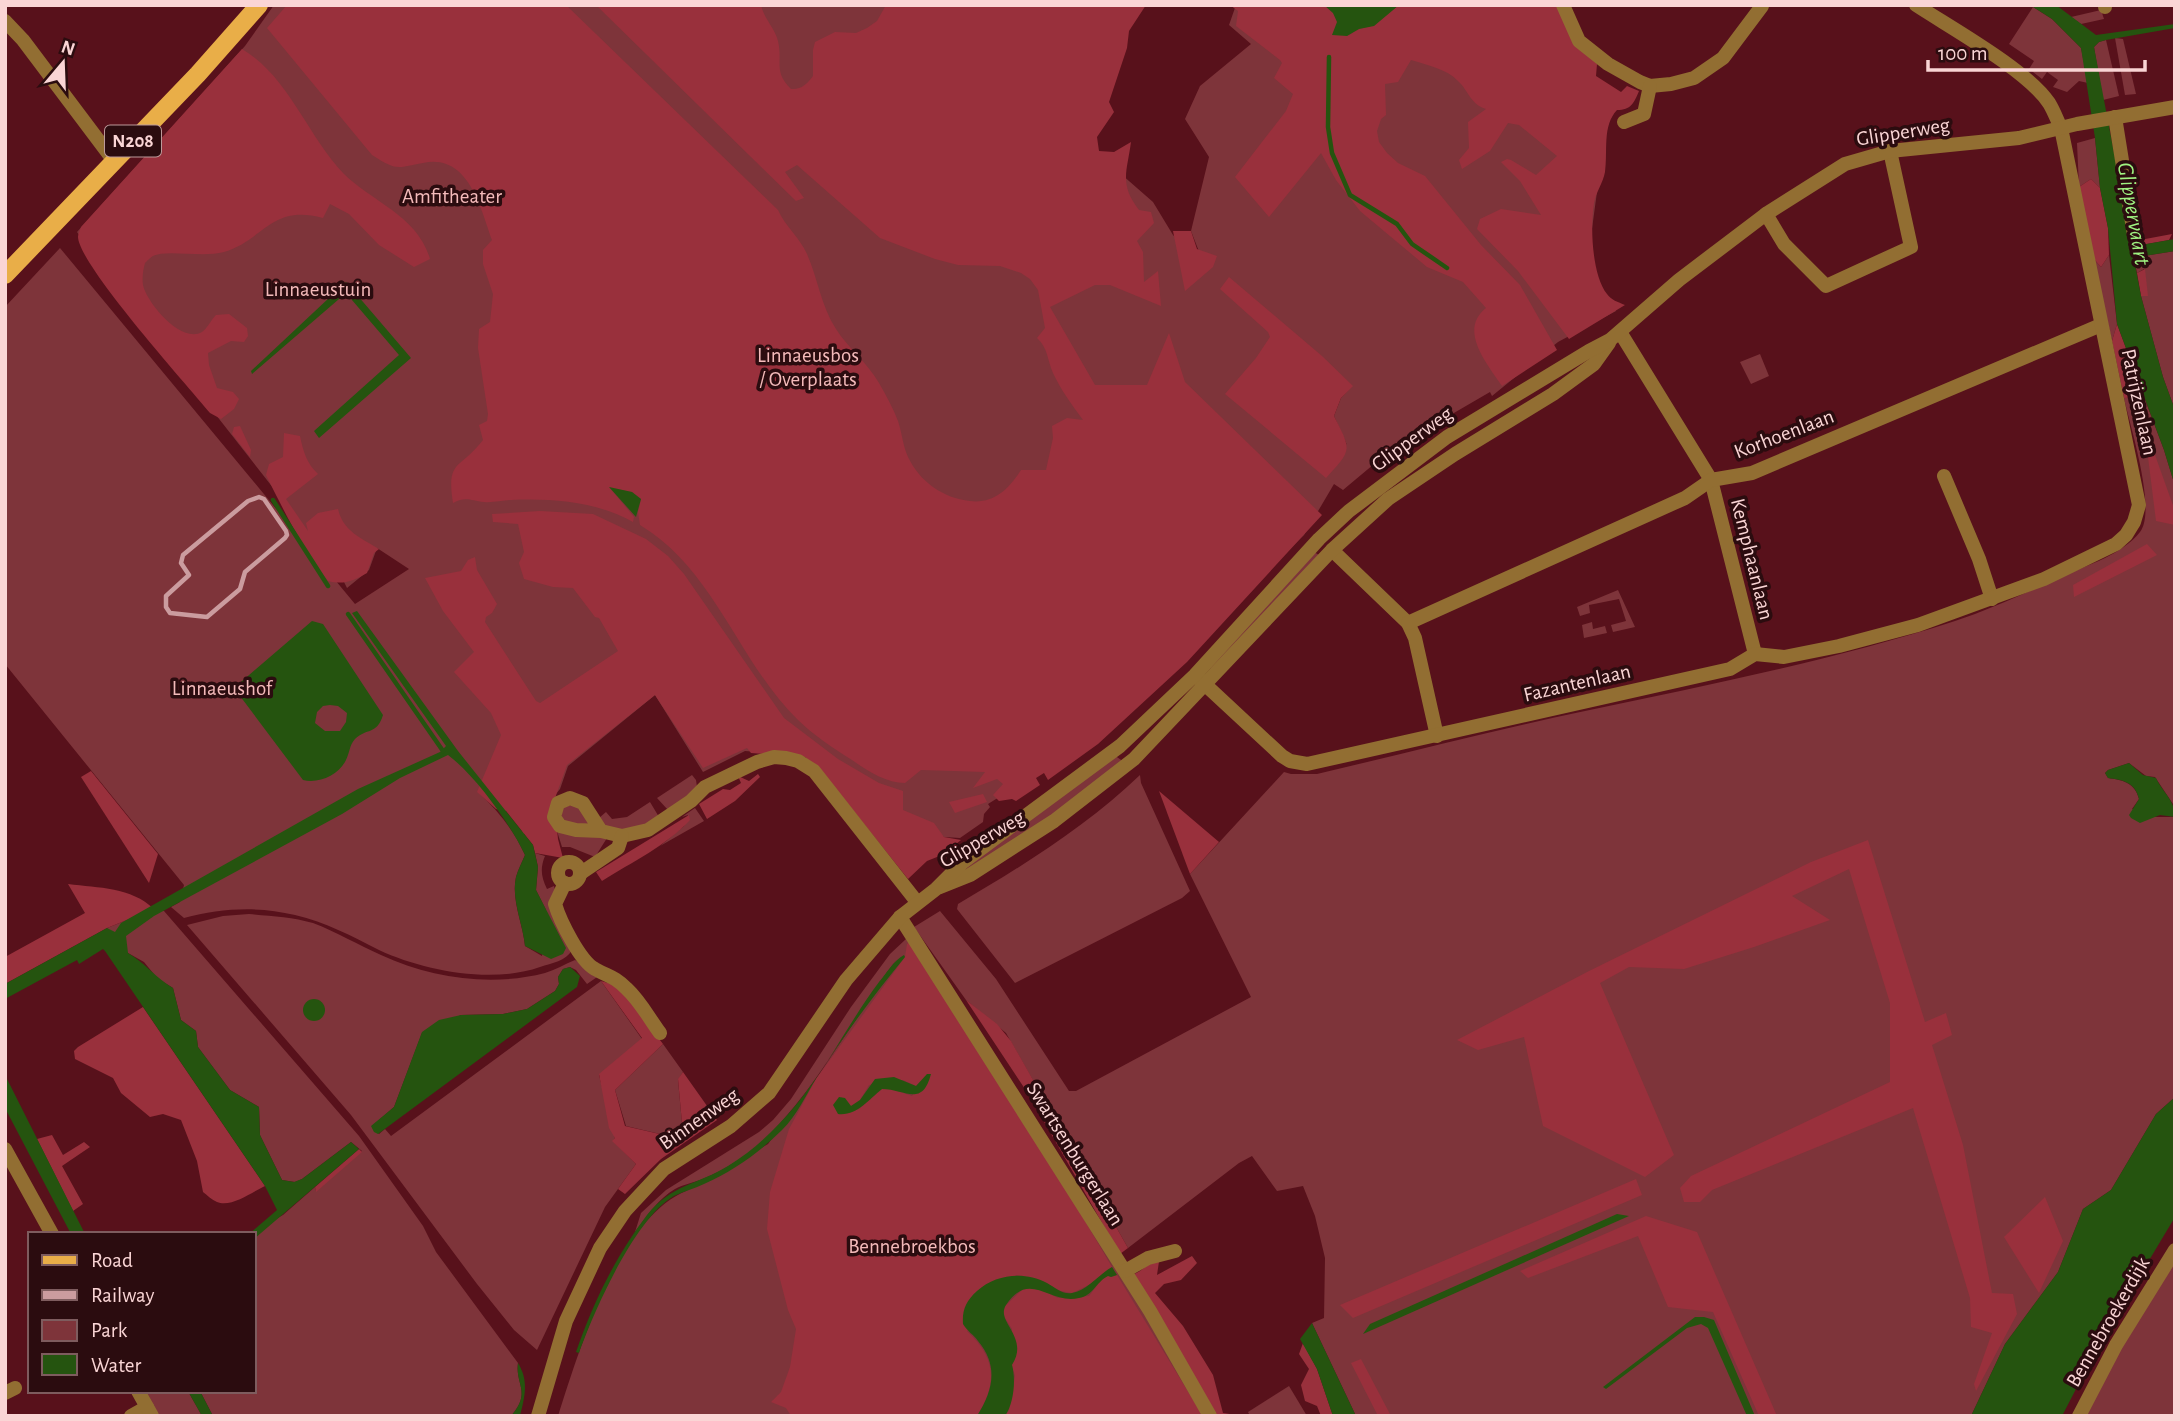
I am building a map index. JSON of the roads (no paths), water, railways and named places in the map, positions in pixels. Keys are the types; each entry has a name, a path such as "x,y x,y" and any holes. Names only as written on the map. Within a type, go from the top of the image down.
{"main road":[{"name":"N208","path":"5,275 198,74 259,5"}],"street":[{"path":"1563,5 1579,41 1608,64 1650,86 1693,78 1723,58 1762,6"},
{"name":"Patrijzenlaan","path":"1916,5 1993,55 2032,85 2049,103 2061,128 2139,505 2138,514 2126,535 2116,544 2044,579 1992,599"},
{"path":"5,22 23,40 114,161"},
{"path":"1624,122 1644,114 1650,86"},
{"name":"Glipperweg","path":"936,889 970,875 1054,821 1134,758 1319,539 1349,511 1447,437 1615,336 1679,280 1766,214 1845,164 1890,151 2019,138 2088,122 2175,107"},
{"path":"2115,117 2134,235"},
{"path":"1766,214 1784,244 1826,286 1911,247 1890,151"},
{"name":"Korhoenlaan","path":"1408,623 1685,498 1711,480 1752,472 2101,325"},
{"name":"Glipperweg","path":"936,889 963,862 1120,747 1200,680 1388,499 1553,394 1594,364 1615,336"},
{"name":"Kemphaanlaan","path":"1615,336 1711,480 1755,654"},
{"path":"1755,654 1784,657 1839,646 1918,625 1992,599 1979,559 1944,476"},
{"path":"1349,511 1361,523"},
{"path":"1319,539 1408,623 1415,638 1437,736"},
{"name":"Fazantenlaan","path":"1200,680 1282,756 1298,763 1317,763 1730,669 1755,654"},
{"path":"601,831 622,836 648,830 691,801 705,787 748,765 774,757 786,758 814,771 917,902"},
{"path":"622,836 618,848 581,873 574,863 561,867 559,876 565,883 555,904 563,925 593,969 612,976 629,991 660,1032"},
{"name":"Binnenweg","path":"538,1416 565,1321 600,1248 625,1211 664,1169 730,1126 769,1093 846,980 900,917 936,889"},
{"name":"Swartsenburgerlaan","path":"900,917 1125,1271 1210,1416"},
{"path":"5,1149 51,1232"},
{"name":"Bennebroekerdijk","path":"2079,1416 2116,1345 2175,1250"},
{"path":"1125,1271 1148,1258 1175,1251"},
{"path":"131,1416 149,1412 139,1393"}],"water":[{"path":"1324,5 1399,5 1374,26 1359,29 1347,36 1332,35 1337,22 1333,13"},
{"path":"2030,5 2056,5 2096,35 2175,24 2175,28 2106,40 2094,47 2141,296 2175,410 2175,486 2117,324 2108,228 2081,48 2052,19"},
{"path":"2175,239 2175,251 2144,256 2141,252 2141,245"},
{"path":"346,282 411,358 319,438 314,431 399,355 346,293 252,374 251,371"},
{"path":"609,487 632,492 641,499 636,517"},
{"path":"357,611 458,751 533,845 538,867 536,890 566,948 563,954 551,959 525,946 515,885 525,855 491,801 448,755 400,778 342,814 154,916 126,936 128,953 173,988 181,1020 196,1031 198,1047 230,1090 259,1107 260,1135 282,1180 294,1182 302,1179 351,1142 359,1149 256,1237 256,1232 251,1232 277,1210 265,1186 105,951 103,949 79,964 77,960 5,999 5,984 107,928 115,932 121,923 358,789 440,752 446,746 352,613"},
{"path":"312,621 323,624 383,715 378,726 355,739 339,770 322,779 303,780 234,688","holes":["323,706 338,706 347,713 346,722 340,731 325,731 315,723 317,712"]},
{"path":"2129,763 2143,775 2156,778 2171,801 2175,817 2160,815 2140,823 2131,818 2129,815 2139,799 2135,789 2123,781 2108,778 2105,773"},
{"path":"904,955 830,1058 858,1013 893,964"},
{"path":"570,967 580,976 577,987 378,1134 374,1132 371,1126 394,1107 422,1032 439,1020 461,1015 503,1014 527,1009 555,991 563,969"},
{"path":"314,999 322,1002 325,1010 322,1018 314,1021 306,1018 303,1010 306,1002"},
{"path":"823,1068 787,1124 755,1154 715,1179 674,1196 659,1207 631,1244 605,1291 579,1353 576,1352 606,1281 647,1215 675,1191 738,1160 788,1115"},
{"path":"927,1074 931,1074 927,1084 918,1094 882,1089 862,1106 845,1114 838,1114 833,1105 839,1097 845,1098 851,1106 860,1100 875,1079 894,1077 916,1086"},
{"path":"5,1075 84,1232 70,1232 5,1108"},
{"path":"2175,1097 2175,1217 2102,1339 2062,1416 1971,1416 2005,1344 2058,1272 2083,1209 2111,1190 2156,1114"},
{"path":"1617,1214 1629,1216 1363,1334 1370,1324"},
{"path":"1112,1267 1117,1275 1108,1276 1084,1297 1068,1299 1032,1289 1015,1295 1004,1311 1017,1346 1012,1365 1014,1384 1010,1405 1005,1416 977,1416 990,1388 991,1369 985,1350 963,1324 964,1310 973,1295 985,1285 1010,1276 1038,1279 1062,1292 1077,1292"},
{"path":"1695,1317 1714,1320 1755,1416 1747,1416 1708,1328 1701,1324 1687,1328 1606,1389 1603,1387"},
{"path":"1312,1323 1356,1416 1333,1416 1317,1369 1300,1339"},
{"path":"518,1363 524,1376 524,1395 520,1416 511,1416 521,1401 522,1394"},
{"path":"189,1393 201,1393 213,1416 202,1416"}],"waterway":[{"path":"1329,57 1328,127 1332,153 1350,195 1397,224 1412,244 1447,268"},
{"path":"273,500 328,586"},
{"path":"348,614 443,751"}],"railway":[{"path":"259,497 264,499 286,531 285,538 245,572 240,589 207,617 170,613 166,607 166,596 189,575 181,563 183,555 248,501 259,497"}],"park label":[{"name":"Amfitheater","path":"452,196"},
{"name":"Linnaeustuin","path":"318,289"},
{"name":"Linnaeusbos / Overplaats","path":"808,367"},
{"name":"Linnaeushof","path":"222,688"},
{"name":"Bennebroekbos","path":"912,1246"}],"water label":[{"name":"Glippervaart","path":"2133,214"}]}
